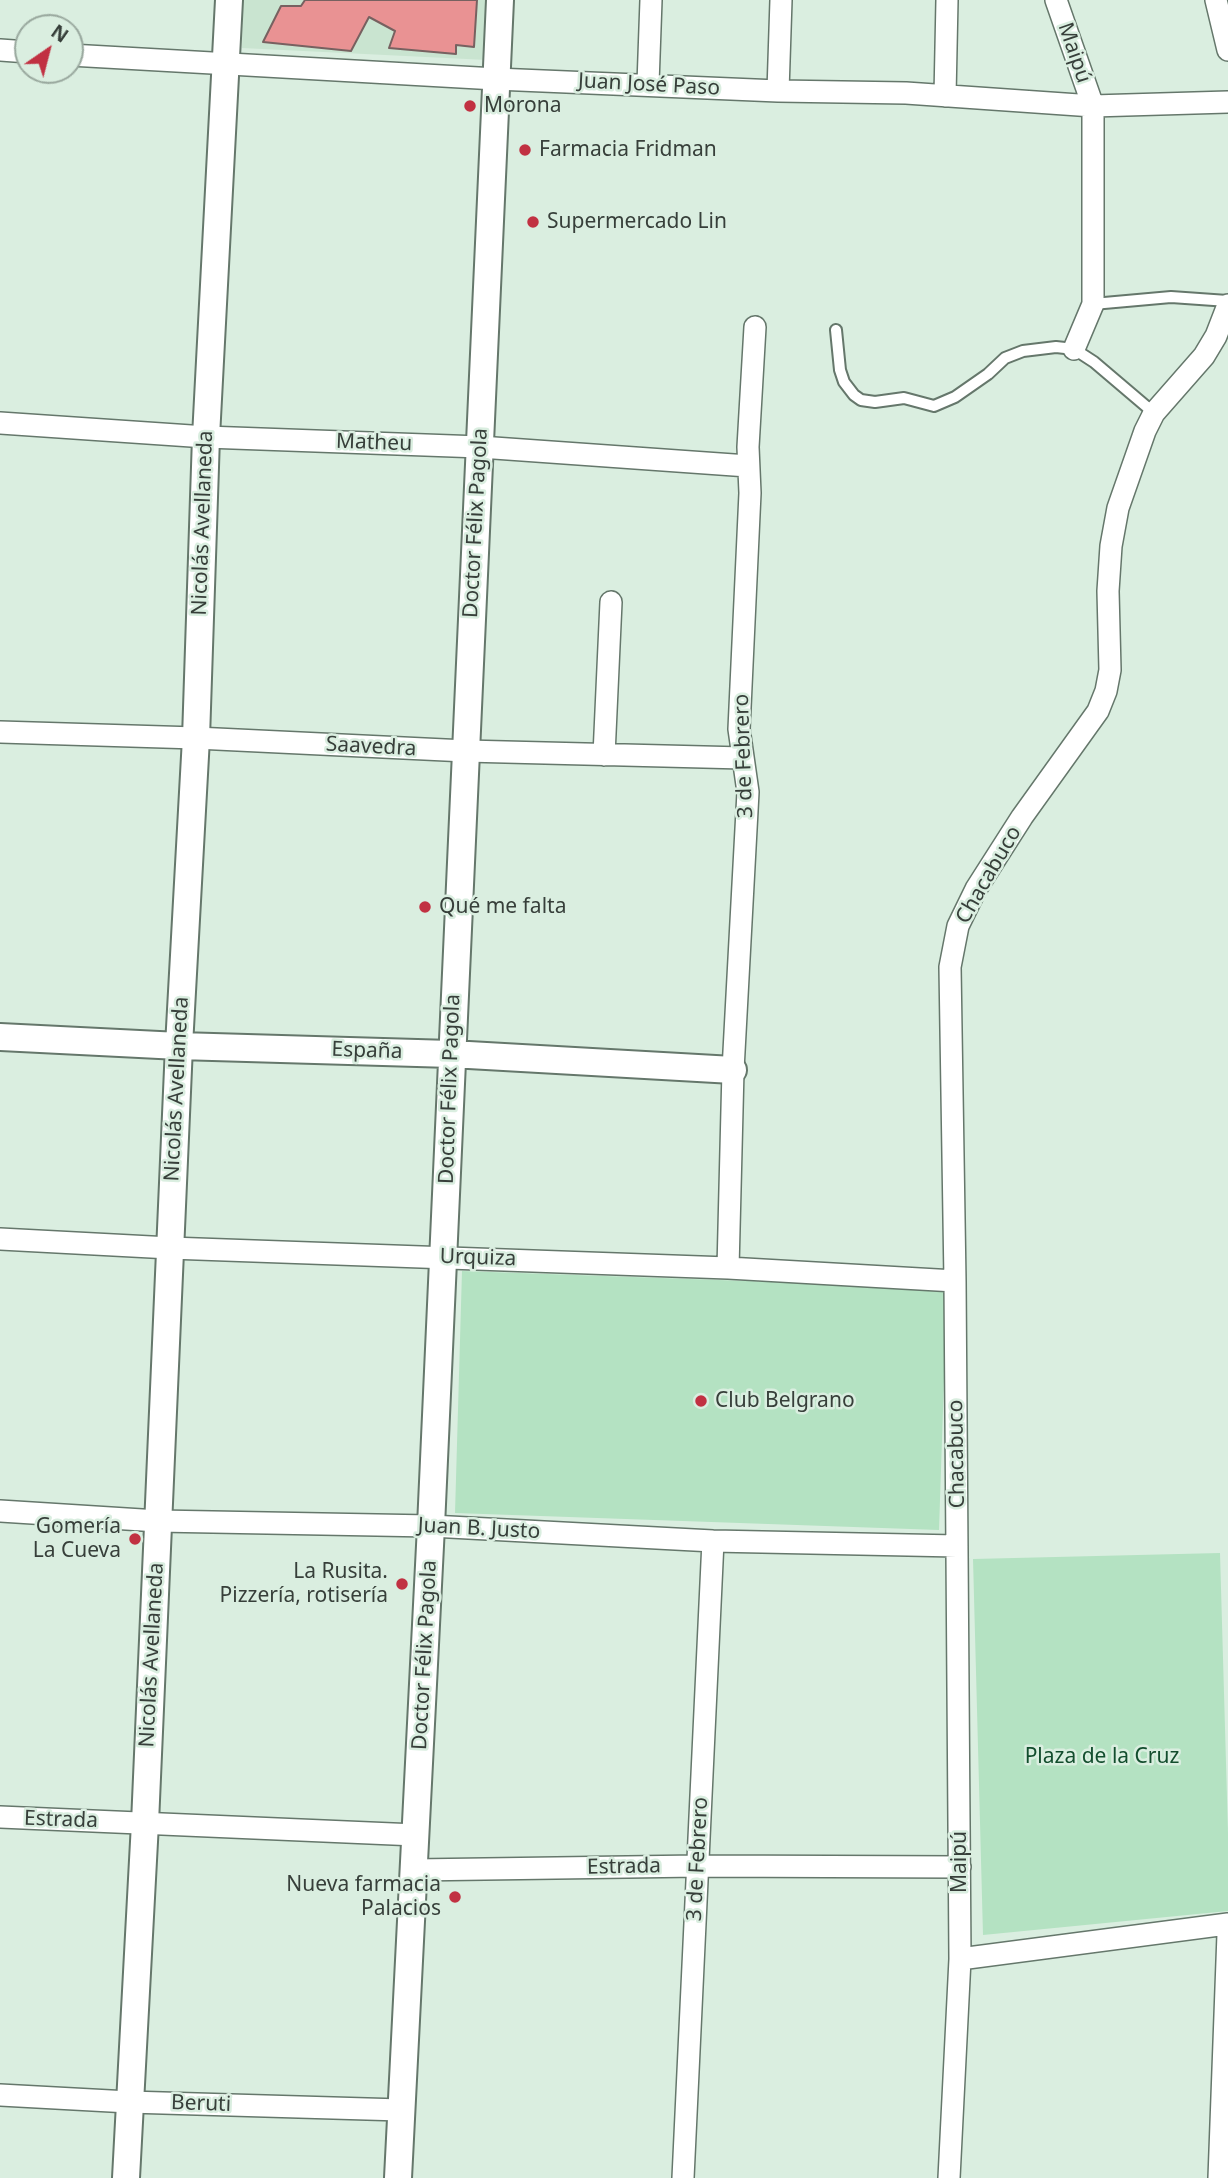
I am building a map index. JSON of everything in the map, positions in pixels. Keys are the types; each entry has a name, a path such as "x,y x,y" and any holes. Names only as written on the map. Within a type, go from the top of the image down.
{"street":[{"name":"Nicolás Avellaneda","path":"126,2178 196,738 206,437 229,0"},
{"name":"Doctor Félix Pagola","path":"398,2178 431,1526 500,0"},
{"path":"648,84 651,0"},
{"path":"778,91 781,0"},
{"path":"945,96 947,0"},
{"name":"Maipú","path":"1056,0 1093,106 1093,304"},
{"path":"1216,0 1228,50"},
{"name":"Juan José Paso","path":"84,56 496,79 945,96 1093,106 1228,102"},
{"name":"Chacabuco","path":"957,1546 950,967 954,942 958,926 976,888 1022,817 1098,711 1107,691 1110,670 1108,591 1111,546 1118,508 1145,431 1154,414 1204,356 1216,336 1228,303"},
{"path":"1074,349 1093,304"},
{"name":"3 de Febrero","path":"728,1268 733,1070 748,792 739,729 755,327"},
{"name":"Matheu","path":"0,424 206,437 480,447 748,466"},
{"path":"604,755 611,602"},
{"name":"Saavedra","path":"0,732 466,751 743,758"},
{"name":"España","path":"0,1037 179,1046 452,1054 733,1070"},
{"name":"Urquiza","path":"0,1239 170,1248 728,1268 955,1282"},
{"name":"Juan B. Justo","path":"0,1511 158,1521 431,1526 713,1541 957,1546"},
{"name":"3 de Febrero","path":"683,2178 713,1541"},
{"name":"Maipú","path":"949,2178 960,1959 957,1546"},
{"name":"Estrada","path":"0,1817 416,1835"},
{"name":"Estrada","path":"414,1870 698,1866 960,1867"},
{"path":"960,1959 1228,1924"},
{"path":"1219,2178 1228,1934"},
{"name":"Beruti","path":"0,2095 129,2102 401,2109"}],"lane":[{"path":"1093,304 1171,296 1228,303"},
{"path":"836,330 840,370 844,382 861,400 875,402 904,398 934,406 955,397 988,374 1004,358 1023,351 1056,347 1074,349 1094,362 1154,414"}],"shaded area":[{"path":"243,0 490,0 487,60 242,48"}],"green space":[{"name":"Club Belgrano","path":"462,1271 947,1288 939,1530 455,1513"},
{"name":"Plaza de la Cruz","path":"1220,1553 1228,1911 983,1935 973,1559"}],"building":[{"path":"305,0 477,0 474,47 456,45 456,54 389,48 395,31 369,17 351,51 263,42 281,6 301,6"}],"place":[{"name":"Morona","path":"470,106"},
{"name":"Farmacia Fridman","path":"525,150"},
{"name":"Supermercado Lin","path":"533,222"},
{"name":"Qué me falta","path":"425,907"},
{"name":"Club Belgrano","path":"701,1401"},
{"name":"Gomería La Cueva","path":"135,1539"},
{"name":"La Rusita. Pizzería, rotisería","path":"402,1584"},
{"name":"Nueva farmacia Palacios","path":"455,1897"}]}
